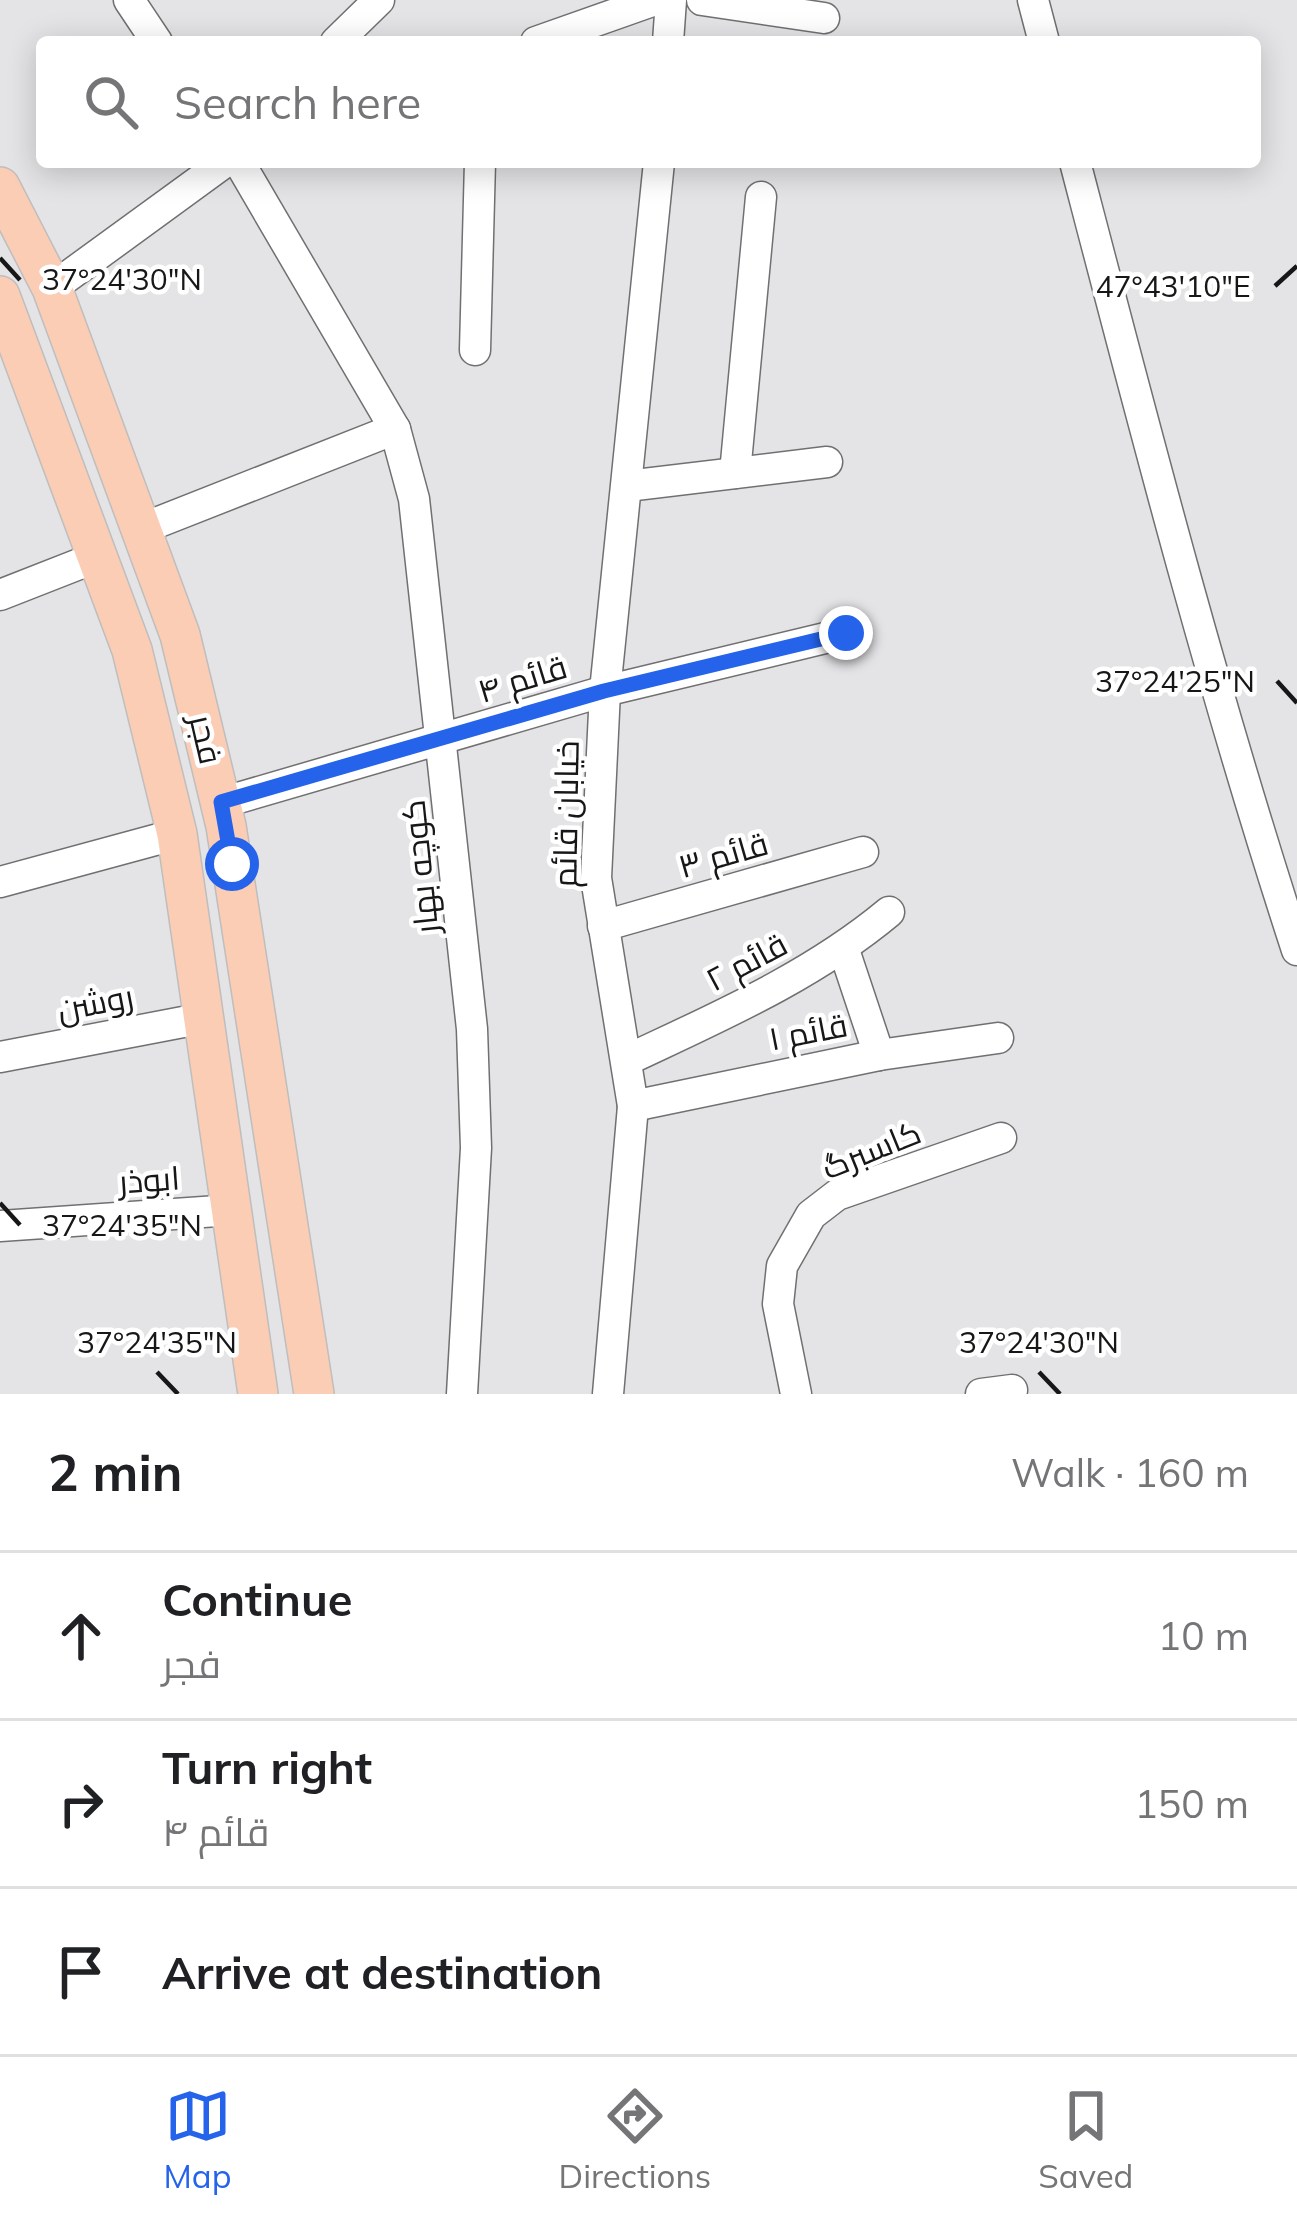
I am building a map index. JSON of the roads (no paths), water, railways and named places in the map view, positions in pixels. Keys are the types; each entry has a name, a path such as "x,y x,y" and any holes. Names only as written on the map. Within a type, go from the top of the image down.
{"main road":[{"name":"فجر","path":"0,187 52,288 180,635 221,802 314,1394"},
{"name":"فجر","path":"0,296 132,650 177,834 258,1394"}],"street":[{"path":"342,36 379,0"},
{"path":"553,36 656,0"},
{"path":"668,36 670,0"},
{"path":"702,0 824,18"},
{"path":"1033,0 1042,36"},
{"path":"52,288 217,168"},
{"name":"کوچه بهار","path":"242,168 394,429 414,499 472,1029 476,1148 462,1394"},
{"path":"475,350 480,168"},
{"name":"خیابان قائم","path":"608,1394 633,1106 596,878 604,691 658,168"},
{"path":"1077,168 1169,521 1246,793 1297,950"},
{"path":"735,473 760,197"},
{"path":"141,530 394,429"},
{"path":"627,486 827,462"},
{"path":"0,595 97,557"},
{"name":"قائم ۴","path":"221,802 604,691 846,633"},
{"path":"0,882 177,834"},
{"name":"قائم ۳","path":"603,926 863,852"},
{"name":"قائم ۲","path":"627,1060 844,950 889,912"},
{"path":"844,950 879,1054"},
{"name":"روشن","path":"0,1057 203,1018"},
{"name":"قائم ۱","path":"633,1106 879,1054 998,1037"},
{"name":"کاسبرگ","path":"796,1394 778,1304 782,1266 812,1216 837,1196 1001,1138"},
{"name":"ابوذر","path":"0,1226 232,1210"}]}
